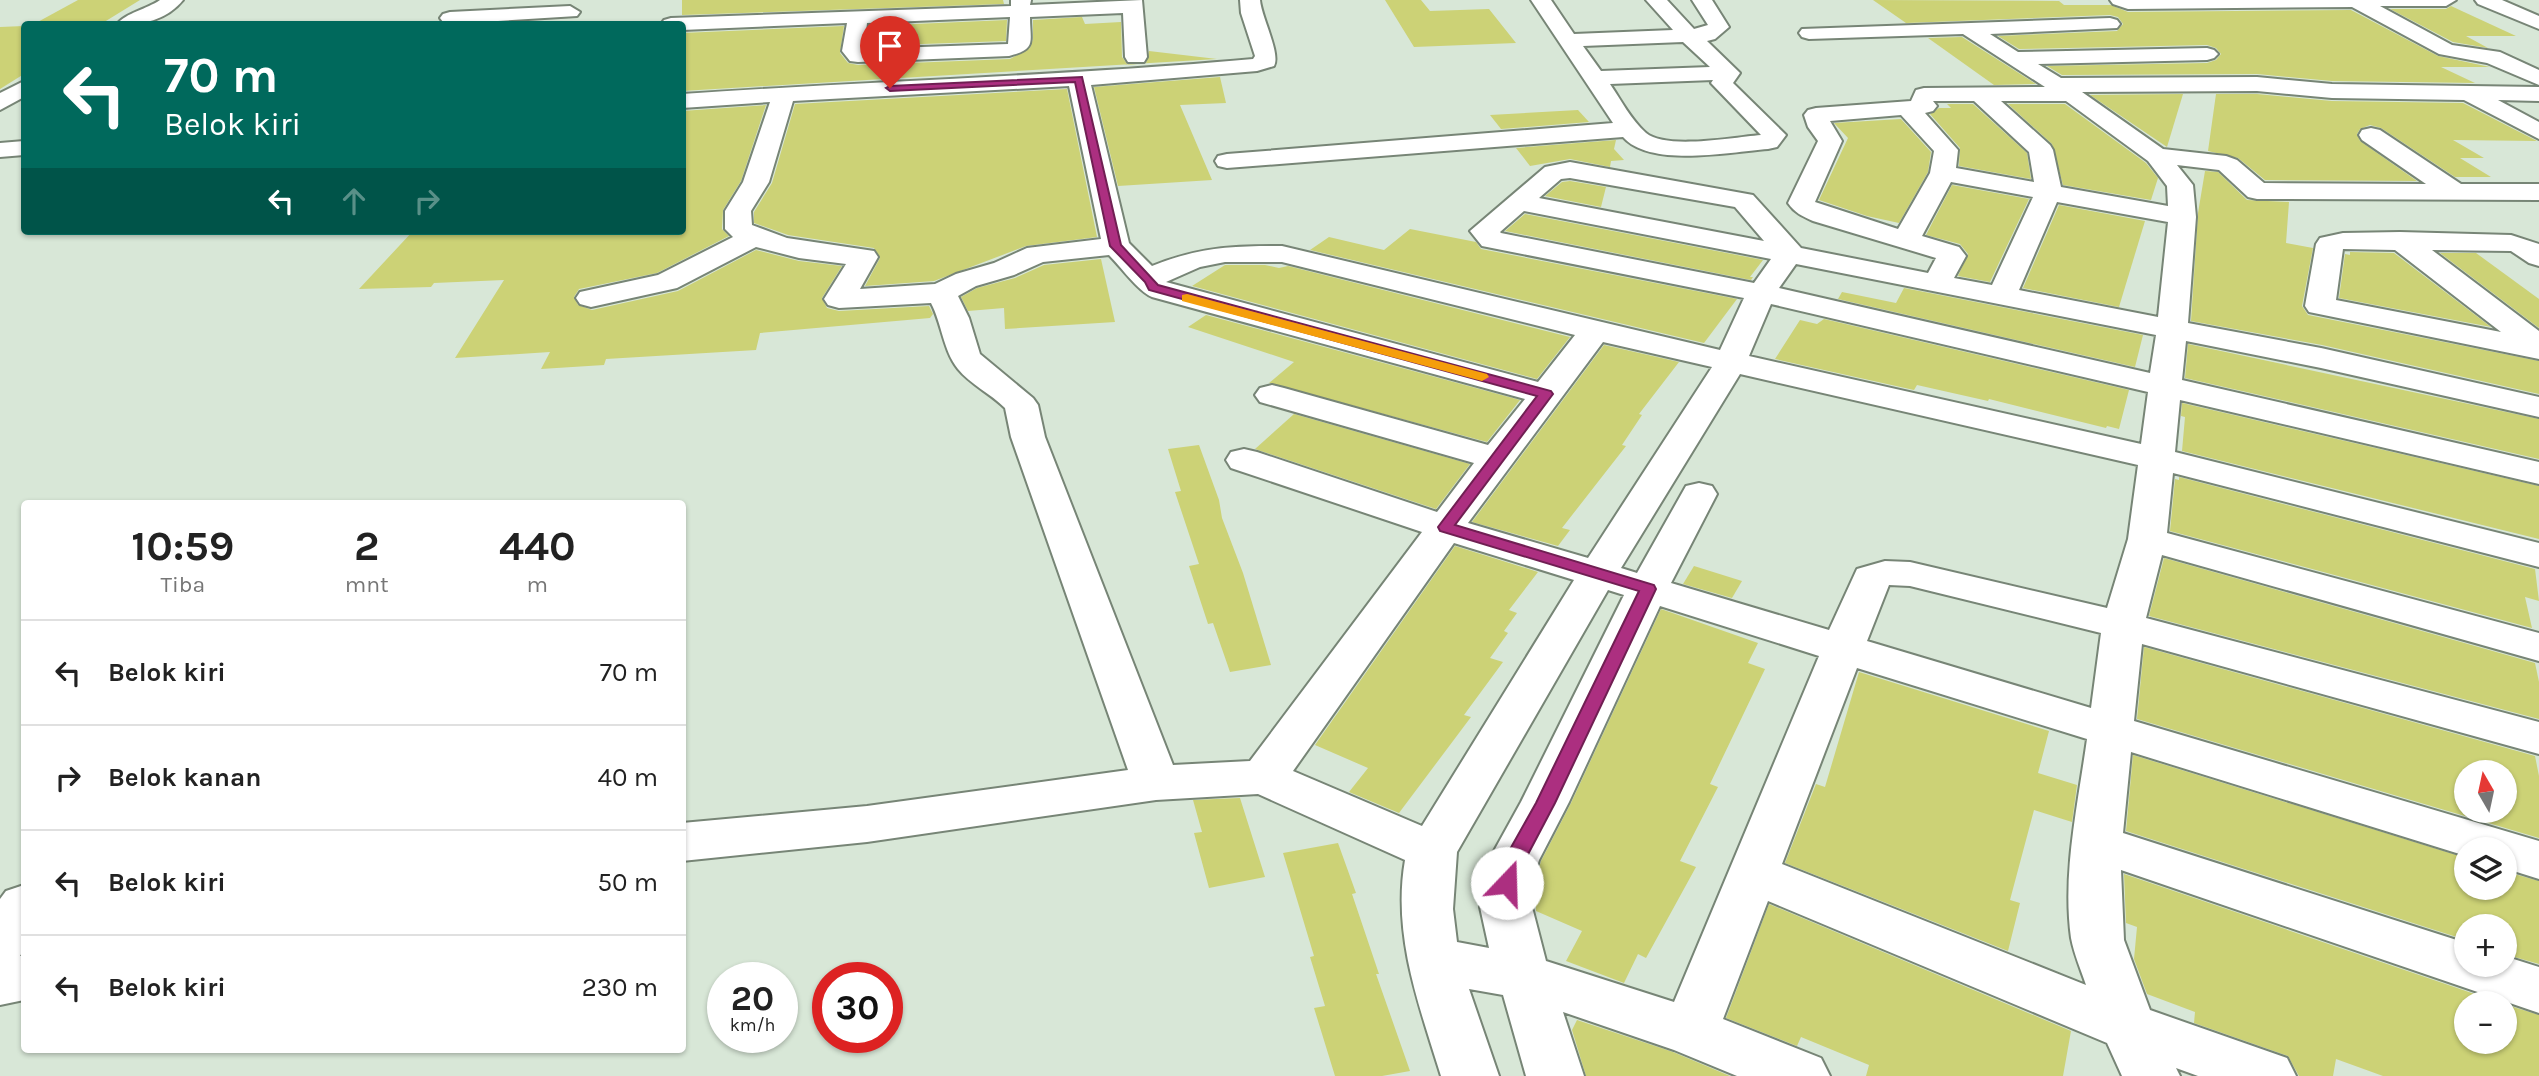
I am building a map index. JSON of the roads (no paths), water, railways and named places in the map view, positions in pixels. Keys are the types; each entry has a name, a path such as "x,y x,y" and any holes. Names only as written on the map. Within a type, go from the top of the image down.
{"street":[{"path":"134,21 154,13 173,0"},
{"path":"742,22 757,0"},
{"path":"686,101 784,93 1079,79 1257,65 1266,61 1251,13 1250,0"},
{"path":"1541,0 1571,40 1629,130 1640,140 1668,146 1768,142 1774,135 1722,83 1729,73"},
{"path":"1656,0 1690,37 1729,73"},
{"path":"1571,40 1709,35 1719,27 1702,0"},
{"path":"2119,0 2128,3 2446,0"},
{"path":"2485,0 2539,23"},
{"path":"2355,1 2446,50 2493,57 2539,78"},
{"path":"1809,33 2110,24 2092,2"},
{"path":"686,24 858,18 1021,6 1133,3 1136,57"},
{"path":"858,18 852,51 858,56 1014,57 1019,47 1021,6"},
{"path":"450,18 570,12"},
{"path":"1968,29 2064,90 2157,156 2180,185 2182,217 2172,328 2147,540 2123,625 2097,843 2095,893 2098,940 2128,1026 2151,1076"},
{"path":"2016,58 2207,54"},
{"path":"1595,78 1729,73"},
{"path":"1079,79 1116,246 1150,280 1153,287 1546,394"},
{"path":"1936,283 1952,256 1944,251 1823,215 1807,209 1801,203 1830,141 1815,116 1926,106 1921,99 1924,95 1982,96 2064,90 2257,84 2306,90 2539,94"},
{"path":"0,103 21,90"},
{"path":"784,93 756,182 738,211 738,229 753,238 830,254 864,257 839,299 941,293 966,280 1004,269 1037,254 1116,246"},
{"path":"2468,93 2539,132"},
{"path":"1982,96 2041,150 2049,191 2002,296"},
{"path":"1906,239 1943,173 1946,150 1907,108"},
{"path":"1227,161 1629,130"},
{"path":"2371,135 2454,191"},
{"path":"0,150 21,148"},
{"path":"2157,156 2217,161 2228,165 2257,191 2539,192"},
{"path":"1790,253 1744,201 1560,170 1554,172 1484,231 1492,240 1761,293 2539,473"},
{"path":"1943,173 2182,217"},
{"path":"1521,202 2321,358 2539,407"},
{"path":"591,298 667,282 753,238"},
{"path":"2321,358 2320,306 2330,244 2343,241 2400,240 2511,243 2523,246 2539,257"},
{"path":"2400,240 2539,348"},
{"path":"1150,280 1160,273 1193,260 1240,253 1282,254 1595,331 2156,458 2539,555"},
{"path":"1470,1076 1433,960 1426,897 1432,851 1598,573 1731,362 1761,293 1790,253"},
{"path":"941,293 954,318 964,354 971,365 998,383 1020,405 1028,437 1156,783"},
{"path":"2320,306 2539,348"},
{"path":"1263,777 1496,458 1595,331"},
{"path":"1272,395 1496,458"},
{"path":"1244,460 1446,527 1841,649 2465,837"},
{"path":"1555,1076 1506,907 1511,872 1648,589 1699,494"},
{"path":"2147,540 2539,648"},
{"path":"1690,1031 1871,578 1895,572 2123,625 2539,738"},
{"path":"686,842 867,824 1156,783 1263,777 1432,851"},
{"path":"2097,843 2539,990"},
{"path":"2517,853 2539,860"},
{"path":"1752,873 2128,1026 2267,1076"},
{"path":"0,943 21,910"},
{"path":"1433,960 1526,977 1690,1031 1801,1076"},
{"path":"0,982 21,978"}]}
